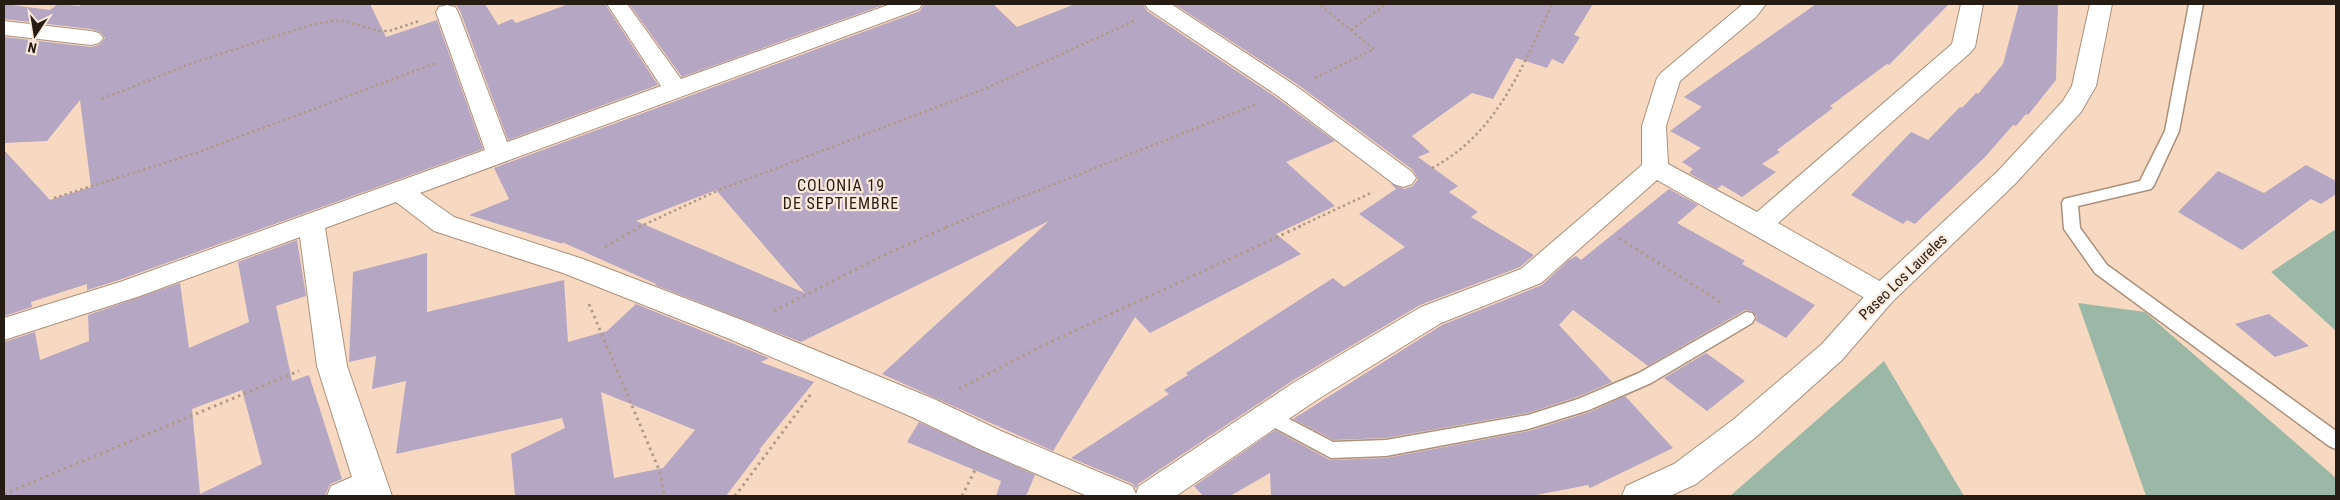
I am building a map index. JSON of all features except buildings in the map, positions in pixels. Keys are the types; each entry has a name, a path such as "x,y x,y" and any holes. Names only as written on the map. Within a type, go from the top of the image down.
{"street":[{"path":"4,329 130,289 911,4"},
{"path":"1655,168 1654,126 1669,78 1755,4"},
{"path":"1758,225 1963,47 1972,4"},
{"name":"Paseo Los Laureles","path":"1638,496 1685,474 1745,428 1832,352 1882,295 2006,178 2072,106 2084,86 2101,4"},
{"path":"617,5 676,90"},
{"path":"1159,6 1287,91 1403,178"},
{"path":"447,12 499,154"},
{"path":"4,28 91,38"},
{"path":"1151,496 1268,416 1431,315 1531,276 1655,168"},
{"path":"1655,168 1882,295"},
{"path":"399,191 444,224 572,266 737,330 923,408 990,440 1120,496"},
{"path":"311,222 331,357 363,492"}],"lane":[{"path":"2196,4 2172,131 2146,185 2070,203 2072,229 2101,269 2336,441"},
{"path":"1268,416 1331,450 1386,448 1528,422 1583,405 1645,378 1746,318"}],"path":[{"path":"737,330 880,257 963,219 1287,91 1374,49 1319,4"},
{"path":"1352,30 1386,4"},
{"path":"923,408 1052,341 1403,178 1442,164 1476,138 1506,98 1552,4"},
{"path":"664,496 660,472 572,266 642,225 719,190 987,88 1159,6"},
{"path":"102,99 192,63 314,24 340,20 358,24 372,30 389,31 447,12"},
{"path":"54,198 199,152 462,54"},
{"path":"1593,222 1746,318"},
{"path":"4,494 331,357"},
{"path":"735,496 830,369"}],"green space":[{"path":"2336,229 2336,331 2271,272"},
{"path":"2078,303 2145,312 2336,478 2336,496 2146,496"},
{"path":"1884,361 1964,496 1730,496"}],"district":[{"name":"COLONIA 19 DE SEPTIEMBRE","path":"841,194"}]}
